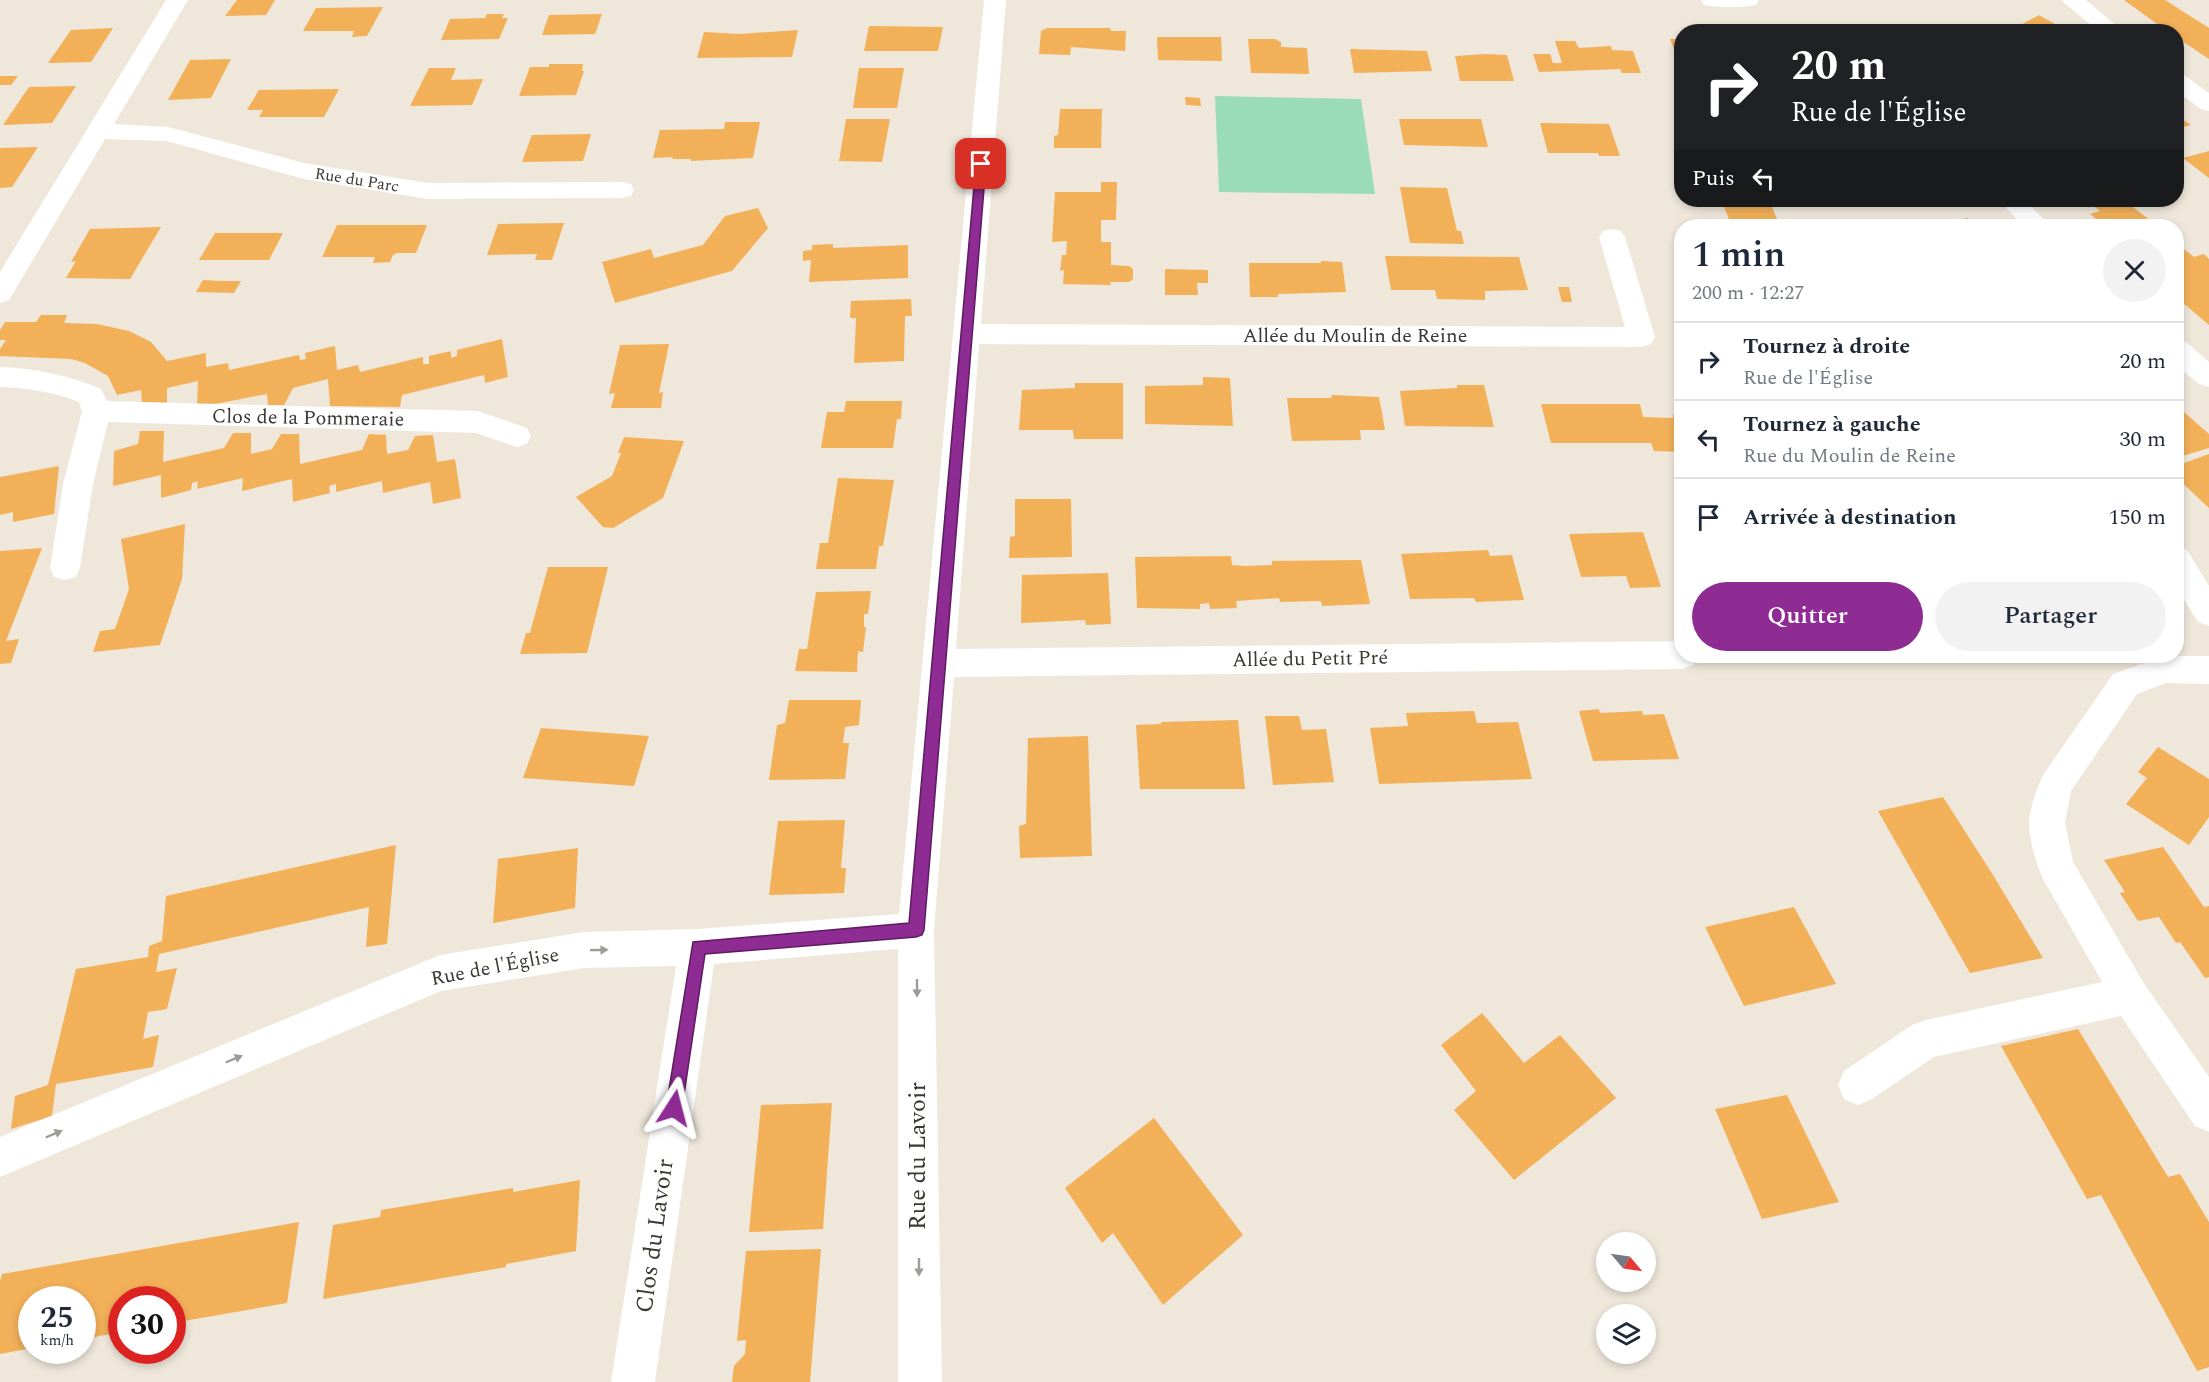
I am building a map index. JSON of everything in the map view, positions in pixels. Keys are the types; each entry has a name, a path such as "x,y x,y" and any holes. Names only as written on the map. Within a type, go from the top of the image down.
{"street":[{"path":"0,294 177,0"},
{"name":"Rue du Lavoir","path":"920,1382 916,930 995,0"},
{"path":"1713,0 1748,0"},
{"path":"2072,0 2102,24"},
{"path":"2184,86 2209,104"},
{"name":"Rue du Parc","path":"98,131 168,134 304,171 428,191 622,190"},
{"path":"2018,207 2030,219"},
{"name":"Allée du Moulin de Reine","path":"966,334 1641,337 1612,237"},
{"path":"2184,356 2209,377"},
{"path":"0,377 31,377 63,384 91,396 96,411 78,484 65,568"},
{"name":"Clos de la Pommeraie","path":"96,411 478,422 517,436"},
{"path":"2184,572 2209,613"},
{"name":"Allée du Petit Pré","path":"939,663 1674,655"},
{"path":"2209,670 2165,669 2126,684 2055,786 2047,822 2056,867 2130,995 2209,1112"},
{"name":"Rue de l'Église","path":"0,1157 440,973 584,950 698,947 916,930"},
{"name":"Clos du Lavoir","path":"633,1382 698,947"},
{"path":"1858,1085 1926,1040 2130,995"}],"green space":[{"path":"1215,96 1361,99 1375,194 1219,192"}],"building":[{"path":"237,0 275,0 266,15 225,16"},
{"path":"2124,0 2165,0 2209,28 2209,59 2184,42 2184,24 2157,24"},
{"path":"383,7 367,36 352,37 354,31 303,31 316,8"},
{"path":"487,14 504,14 502,18 508,18 499,39 441,40 450,19 485,18"},
{"path":"602,14 595,34 542,35 549,15"},
{"path":"2039,15 2055,24 2022,24"},
{"path":"869,26 943,27 938,51 864,51"},
{"path":"113,28 91,62 48,63 71,30"},
{"path":"1047,28 1110,28 1111,31 1126,31 1125,51 1071,47 1070,55 1039,54 1041,31"},
{"path":"798,30 792,57 697,58 704,32 739,34"},
{"path":"1157,37 1221,37 1222,61 1158,60"},
{"path":"1248,39 1275,39 1281,42 1281,47 1307,48 1309,74 1251,73"},
{"path":"1555,41 1575,41 1579,48 1611,46 1612,50 1633,51 1641,73 1622,73 1620,69 1539,72 1533,54 1550,54 1553,63 1562,63"},
{"path":"1350,49 1427,51 1432,71 1354,73"},
{"path":"1507,55 1514,81 1460,81 1455,56"},
{"path":"231,59 211,98 168,100 190,60"},
{"path":"549,64 583,64 582,71 584,71 576,95 519,96 530,67 549,67"},
{"path":"429,68 456,68 451,80 483,79 472,105 410,106"},
{"path":"859,68 904,68 897,108 853,108"},
{"path":"0,76 18,76 11,85 0,85"},
{"path":"76,86 52,123 3,125 29,87"},
{"path":"339,89 324,117 259,117 263,110 247,110 259,90"},
{"path":"1185,97 1200,98 1201,106 1186,105"},
{"path":"1060,109 1102,109 1101,148 1054,148 1054,136 1058,135"},
{"path":"846,119 890,119 882,162 839,161"},
{"path":"1399,119 1481,119 1488,147 1404,145"},
{"path":"2184,120 2191,125 2184,127"},
{"path":"725,122 760,122 753,158 691,161 691,159 672,159 673,157 653,158 660,130 724,129"},
{"path":"1540,123 1609,124 1620,156 1599,156 1598,153 1548,153"},
{"path":"591,134 583,161 522,162 532,135"},
{"path":"38,147 12,187 0,188 0,148"},
{"path":"2209,151 2209,178 2184,159"},
{"path":"1101,182 1117,182 1116,220 1101,220 1101,242 1111,242 1111,265 1129,266 1133,269 1133,279 1129,282 1110,282 1111,285 1063,284 1064,270 1060,271 1062,255 1066,255 1067,241 1052,242 1055,192 1101,192"},
{"path":"1400,187 1447,188 1457,231 1461,231 1464,244 1410,243"},
{"path":"1724,207 1772,207 1777,219 1729,219"},
{"path":"2095,207 2133,207 2148,219 2096,219 2090,214 2100,211"},
{"path":"758,208 768,228 732,271 615,303 602,262 651,249 654,258 703,245 725,216"},
{"path":"564,223 552,260 535,260 537,254 487,255 498,224"},
{"path":"337,225 427,225 416,253 397,253 393,255 390,262 373,263 375,257 322,257"},
{"path":"161,227 130,279 66,278 76,261 71,262 90,229"},
{"path":"215,233 283,233 269,260 199,260"},
{"path":"833,244 833,248 908,245 908,278 809,282 811,260 803,261 803,251 812,250 812,245"},
{"path":"2184,249 2194,257 2204,254 2209,259 2209,325 2184,304"},
{"path":"1385,256 1519,257 1528,290 1485,291 1485,300 1437,299 1435,290 1391,290"},
{"path":"1321,261 1342,262 1346,292 1250,297 1249,263 1321,263"},
{"path":"1165,269 1208,270 1208,283 1197,283 1198,295 1165,295"},
{"path":"203,280 241,281 234,293 196,292"},
{"path":"1558,287 1569,287 1572,302 1562,302"},
{"path":"911,299 912,316 905,316 904,361 854,363 856,318 850,318 851,301"},
{"path":"41,315 67,315 64,323 97,324 129,331 151,342 167,361 206,353 206,367 228,363 229,370 299,355 300,360 306,359 305,353 335,346 337,370 358,365 360,372 423,357 423,364 429,364 429,356 451,351 451,358 457,356 457,350 502,339 508,377 485,383 484,375 402,395 400,407 330,406 328,379 293,388 284,405 268,405 267,394 215,404 197,404 198,381 167,388 167,404 142,403 141,390 117,395 108,376 85,363 71,359 0,356 0,349 6,340 0,340 0,330 5,322 36,322"},
{"path":"669,344 659,393 663,392 661,408 611,408 615,393 609,394 620,345"},
{"path":"1203,377 1230,378 1233,426 1145,424 1145,386 1203,385"},
{"path":"1075,383 1123,383 1123,439 1074,439 1073,430 1019,430 1022,390 1075,388"},
{"path":"1457,385 1484,385 1494,427 1405,426 1400,391 1457,388"},
{"path":"1332,395 1379,397 1385,430 1360,430 1361,440 1292,441 1287,398 1331,398"},
{"path":"846,401 902,401 901,419 897,419 893,448 821,448 827,412 844,412"},
{"path":"1541,404 1640,404 1643,417 1673,418 1674,415 1674,452 1654,451 1651,443 1551,443"},
{"path":"2184,412 2209,434 2209,448 2184,456"},
{"path":"140,431 164,431 163,462 224,448 233,433 251,433 251,454 272,449 281,434 299,434 300,464 362,450 369,434 386,435 387,454 408,450 415,436 433,435 437,462 455,459 461,498 433,504 430,482 383,493 382,481 336,492 336,484 329,486 330,493 293,502 292,479 242,491 243,478 197,489 198,481 192,483 191,490 161,498 161,475 113,486 114,451 138,444"},
{"path":"624,437 684,441 663,498 613,528 603,527 576,497 612,476 621,453 618,453"},
{"path":"2209,454 2209,508 2184,485 2184,463"},
{"path":"59,466 54,514 13,522 13,512 0,515 0,477"},
{"path":"838,478 894,480 883,546 879,546 876,569 816,569 820,543 828,543"},
{"path":"1015,499 1071,499 1072,557 1009,558 1010,537 1015,536"},
{"path":"185,524 182,579 160,645 93,652 100,631 115,629 129,589 121,539"},
{"path":"1643,532 1661,587 1630,588 1626,576 1581,577 1569,534"},
{"path":"42,548 6,641 19,639 11,663 0,664 0,551"},
{"path":"1488,550 1490,556 1512,555 1524,600 1476,602 1474,598 1410,599 1401,554"},
{"path":"1231,556 1232,565 1246,566 1272,565 1272,561 1361,560 1370,604 1322,606 1321,601 1280,602 1279,598 1236,601 1237,608 1210,609 1209,603 1200,604 1200,609 1137,608 1135,557"},
{"path":"548,567 608,567 587,653 520,654 526,633 530,633"},
{"path":"1108,573 1111,624 1086,625 1085,620 1021,623 1022,575"},
{"path":"871,591 868,614 864,614 864,627 866,627 863,652 858,651 857,672 795,671 799,649 807,649 816,592"},
{"path":"789,700 861,700 859,725 845,727 843,743 849,743 845,779 769,780 777,725 785,723"},
{"path":"1599,709 1600,713 1642,711 1643,715 1664,714 1679,759 1593,761 1579,711"},
{"path":"1474,711 1477,723 1518,722 1532,779 1379,784 1370,728 1408,726 1406,713"},
{"path":"1265,716 1299,716 1302,730 1326,729 1334,782 1273,785"},
{"path":"1238,720 1245,789 1140,789 1136,725"},
{"path":"541,728 649,736 634,786 523,778"},
{"path":"1088,736 1092,856 1020,858 1019,826 1026,824 1028,738"},
{"path":"2158,747 2209,779 2209,817 2189,845 2126,804 2147,778 2138,772"},
{"path":"1943,797 2043,958 1970,973 1878,811"},
{"path":"845,820 841,868 846,868 844,893 769,895 778,821"},
{"path":"396,845 387,944 366,947 369,907 159,954 156,972 177,968 167,1009 148,1012 143,1039 159,1035 153,1067 56,1084 52,1116 11,1129 15,1096 48,1085 76,969 148,957 149,946 162,941 166,896"},
{"path":"2163,847 2204,907 2209,906 2209,977 2205,978 2180,942 2176,943 2159,917 2138,921 2120,893 2125,892 2104,860"},
{"path":"578,848 575,908 493,923 498,859"},
{"path":"1794,907 1836,984 1744,1006 1705,927"},
{"path":"1482,1013 1524,1063 1560,1035 1616,1098 1514,1180 1454,1110 1476,1091 1441,1045"},
{"path":"2078,1029 2168,1177 2180,1174 2209,1222 2209,1367 2197,1371 2101,1195 2087,1199 2001,1046"},
{"path":"1787,1095 1839,1202 1762,1219 1715,1109"},
{"path":"832,1103 823,1229 749,1232 761,1105"},
{"path":"1154,1118 1243,1235 1163,1305 1113,1233 1102,1243 1065,1188"},
{"path":"580,1180 576,1251 506,1264 506,1267 323,1299 333,1225 380,1217 381,1210 513,1188 513,1192"},
{"path":"299,1222 287,1303 186,1321 186,1286 108,1286 108,1334 96,1337 96,1286 18,1286 18,1351 0,1354 0,1281 2,1274"},
{"path":"821,1249 810,1382 732,1382 734,1366 745,1354 746,1340 737,1341 746,1251"}],"route":[{"path":"674,1108 698,947 916,930 981,164"}]}
